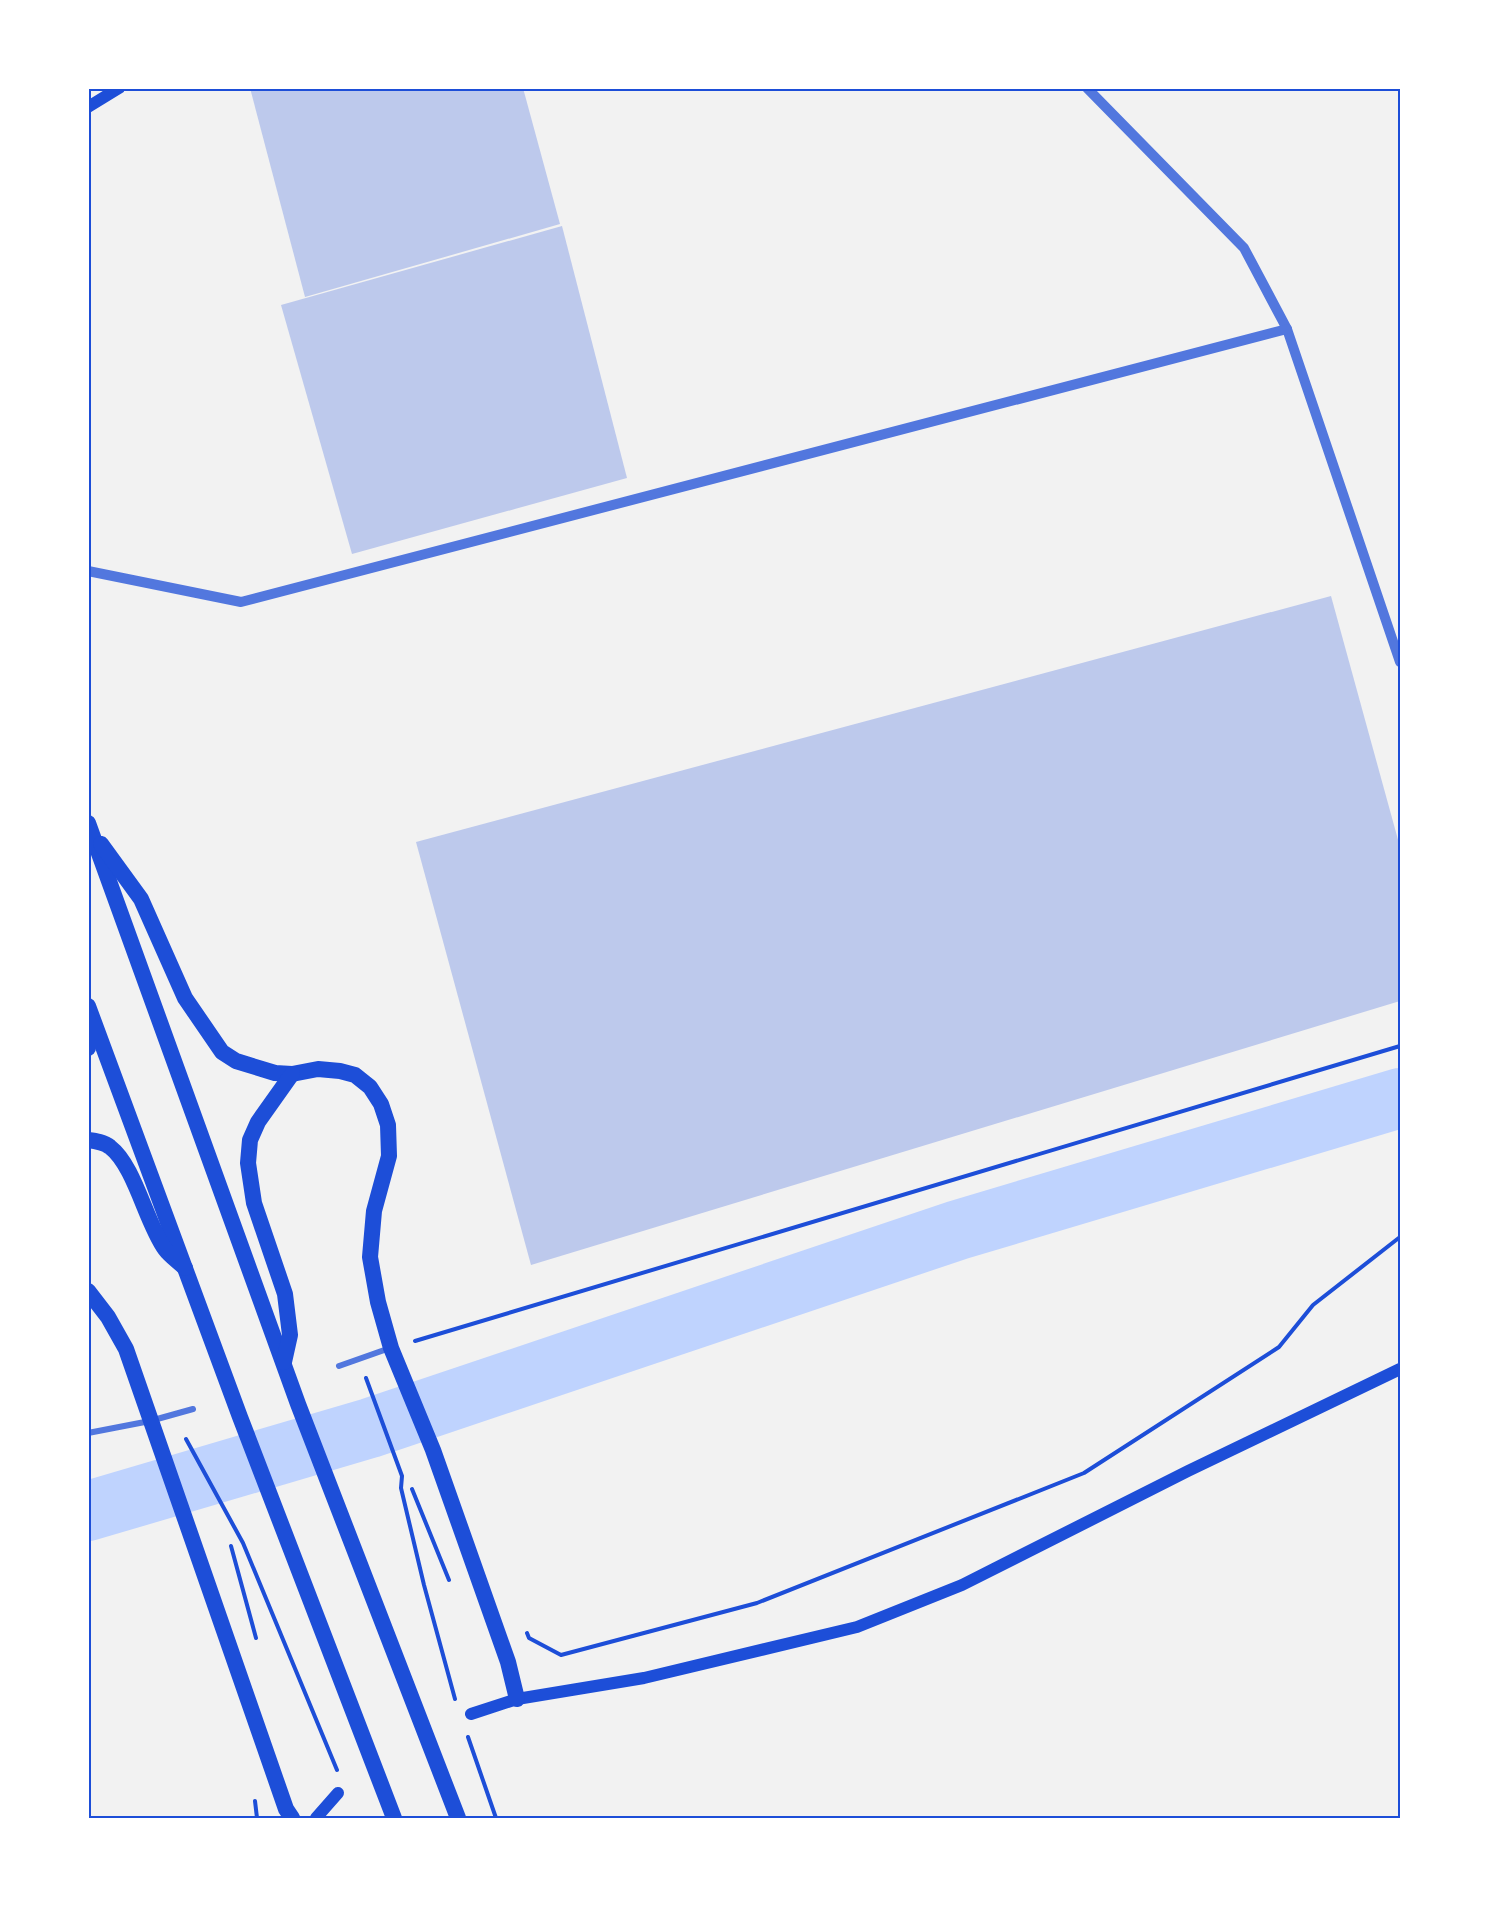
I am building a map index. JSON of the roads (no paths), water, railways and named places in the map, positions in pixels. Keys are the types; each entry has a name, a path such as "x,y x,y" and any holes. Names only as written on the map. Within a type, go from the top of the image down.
{"highway":[{"path":"90,827 141,899 185,998 222,1052 252,1068 275,1073 292,1074 318,1069 355,1075 370,1087 381,1104 388,1125 388,1156 374,1211 370,1257 378,1302 391,1348 434,1450 508,1662 518,1699"},
{"path":"90,827 298,1404 458,1818"},
{"path":"88,1006 188,1271 240,1417 394,1818"},
{"path":"88,1019 88,1048"},
{"path":"284,1363 290,1335 285,1294 254,1203 248,1163 250,1140 258,1122 292,1074"},
{"path":"88,1140 99,1141 110,1147 119,1157 136,1187 165,1250 188,1271"},
{"path":"88,1291 108,1317 126,1349 286,1809 292,1818"}],"main road":[{"path":"88,107 119,88"},
{"path":"465,1711 518,1699 644,1678 857,1627 962,1586 1177,1476 1401,1369"},
{"path":"316,1818 338,1793"}],"street":[{"path":"1087,88 1245,248 1287,329 1401,662"},
{"path":"88,571 241,602 1287,329"},
{"path":"339,1366 391,1348"},
{"path":"88,1433 150,1421 194,1409"}],"waterway":[{"path":"88,1511 370,1428 958,1230 1400,1098"}]}
